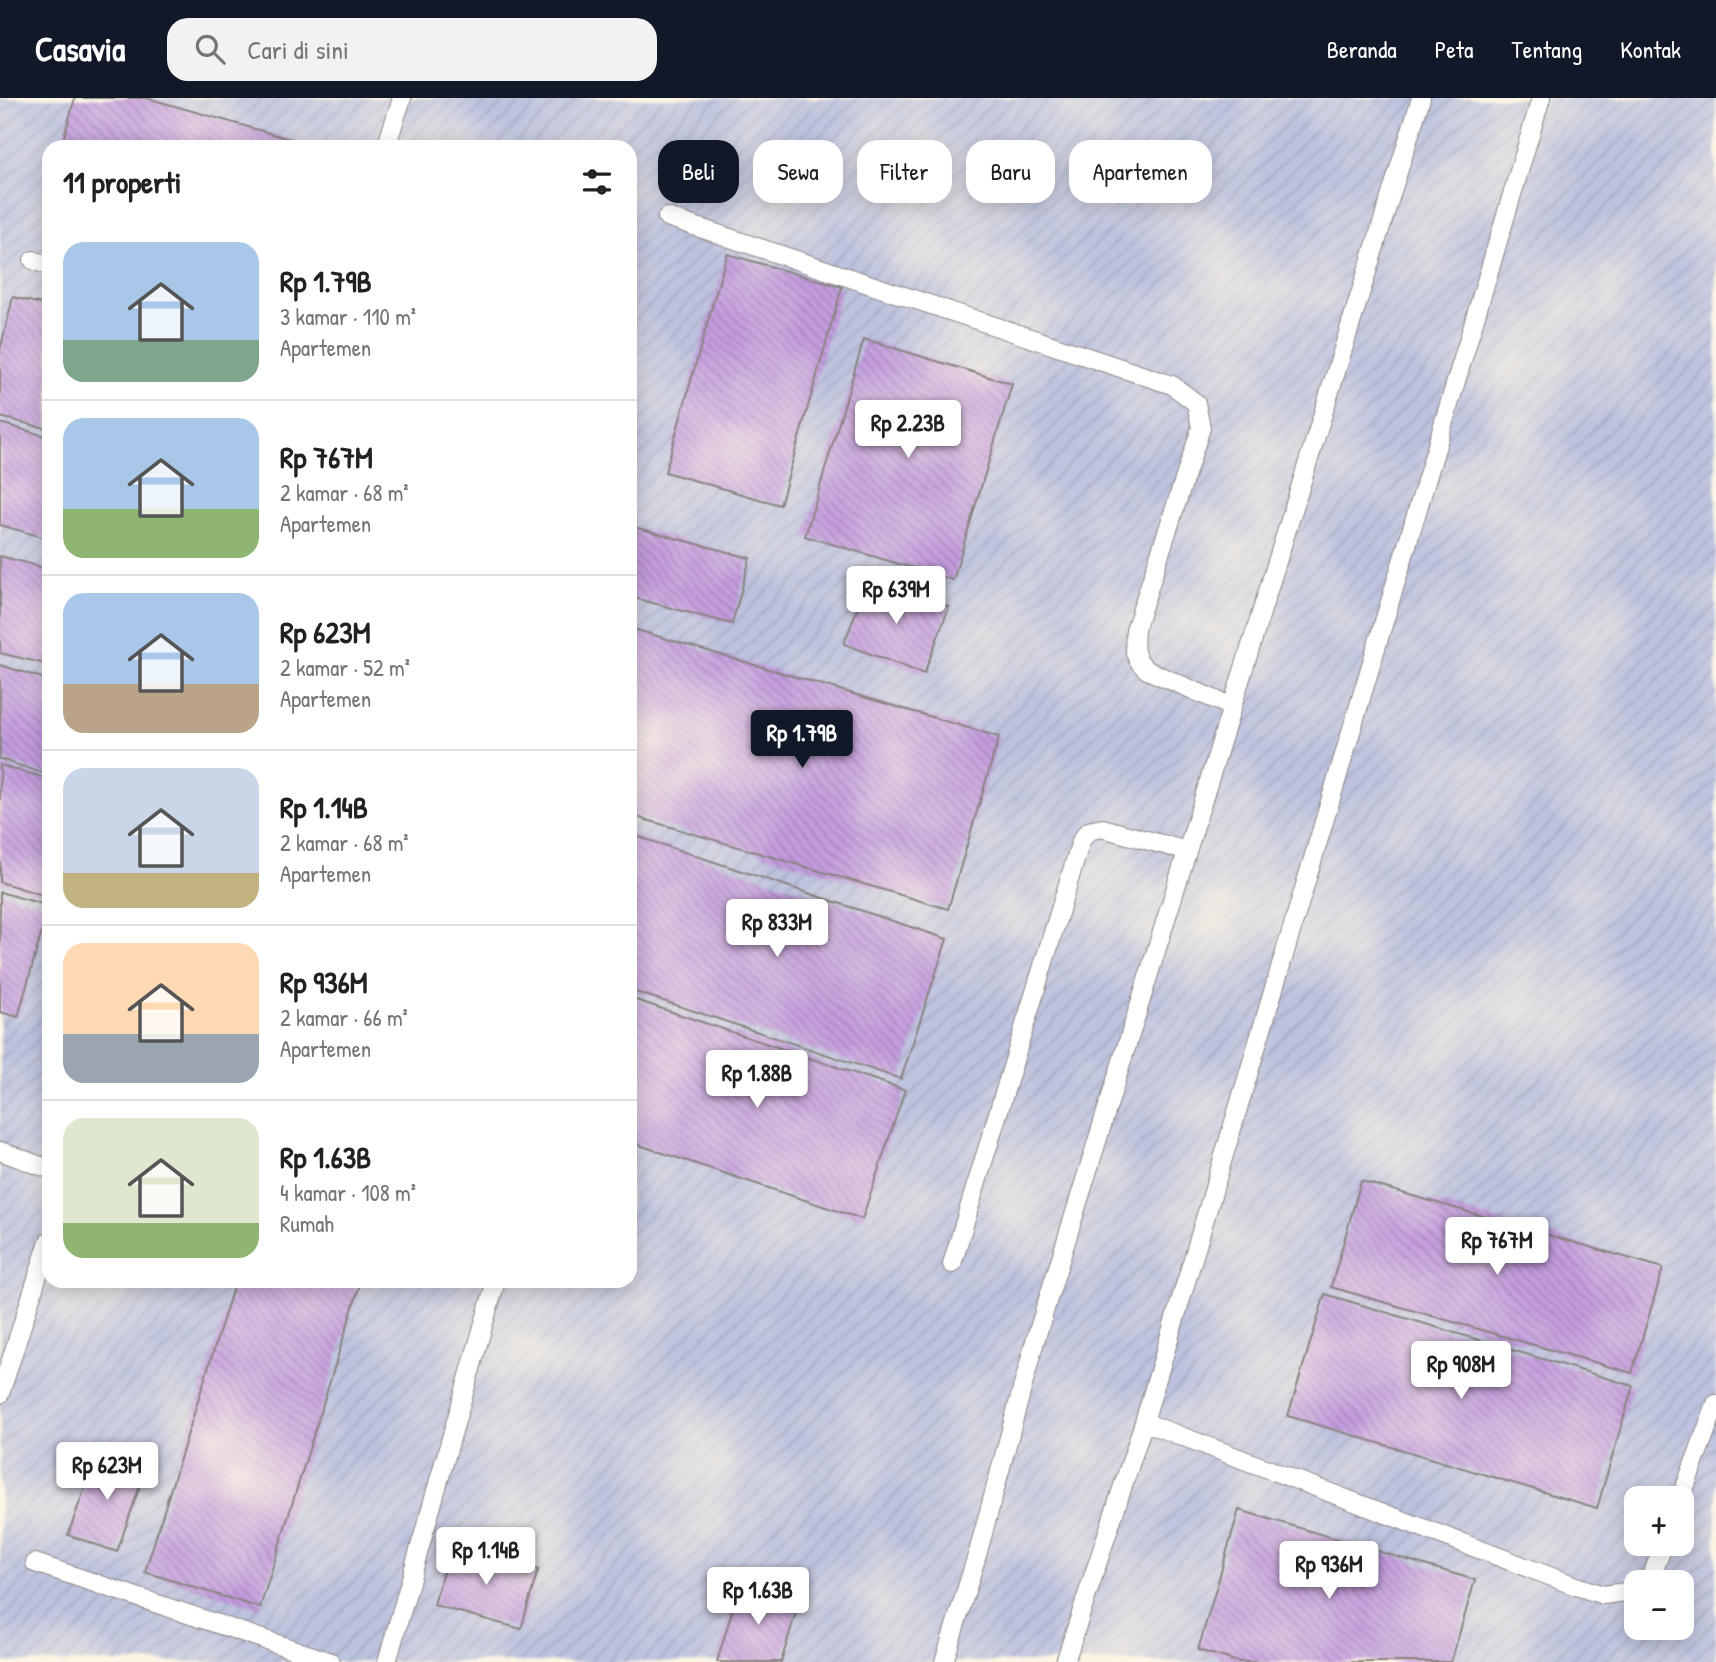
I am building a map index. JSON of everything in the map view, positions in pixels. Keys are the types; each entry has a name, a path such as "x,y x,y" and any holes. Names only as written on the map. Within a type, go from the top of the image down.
{"lane":[{"path":"388,140 402,98"},
{"path":"944,1662 978,1552 1035,1341 1421,98"},
{"path":"1065,1662 1144,1422 1541,98"},
{"path":"667,217 1172,385 1196,403 1201,428 1135,630 1134,649 1138,662 1147,670 1231,707"},
{"path":"952,1264 1081,841 1088,831 1102,828 1187,851"},
{"path":"0,1151 42,1166"},
{"path":"0,1394 42,1263"},
{"path":"387,1662 494,1288"},
{"path":"1685,1486 1716,1404"},
{"path":"1144,1422 1573,1585 1603,1594 1624,1592"},
{"path":"35,1563 331,1662"}],"shaded area":[{"path":"0,98 1716,98 1716,1662 0,1662"}],"building":[{"path":"75,98 147,98 294,140 63,140"},
{"path":"727,254 842,287 780,505 665,472"},
{"path":"13,297 42,304 42,427 0,417 0,350"},
{"path":"864,339 1012,384 953,580 805,536"},
{"path":"0,423 42,435 42,537 0,525"},
{"path":"637,528 750,558 732,624 637,599"},
{"path":"0,556 42,567 42,663 0,653"},
{"path":"869,577 949,607 924,674 844,644"},
{"path":"637,630 999,737 948,909 637,817"},
{"path":"0,665 42,678 42,773 0,759"},
{"path":"0,765 42,777 42,895 0,882"},
{"path":"637,836 947,939 901,1079 637,992"},
{"path":"0,892 42,904 42,931 18,1017 0,1012"},
{"path":"637,1000 905,1090 862,1219 637,1144"},
{"path":"1361,1181 1663,1268 1632,1373 1331,1287"},
{"path":"233,1288 359,1288 260,1608 145,1572"},
{"path":"1325,1294 1633,1386 1597,1508 1288,1416"},
{"path":"98,1451 146,1468 117,1552 68,1535"},
{"path":"1239,1510 1475,1580 1451,1662 1239,1662 1198,1650"},
{"path":"450,1546 538,1570 521,1629 434,1605"},
{"path":"740,1584 799,1602 781,1662 717,1662"}]}
